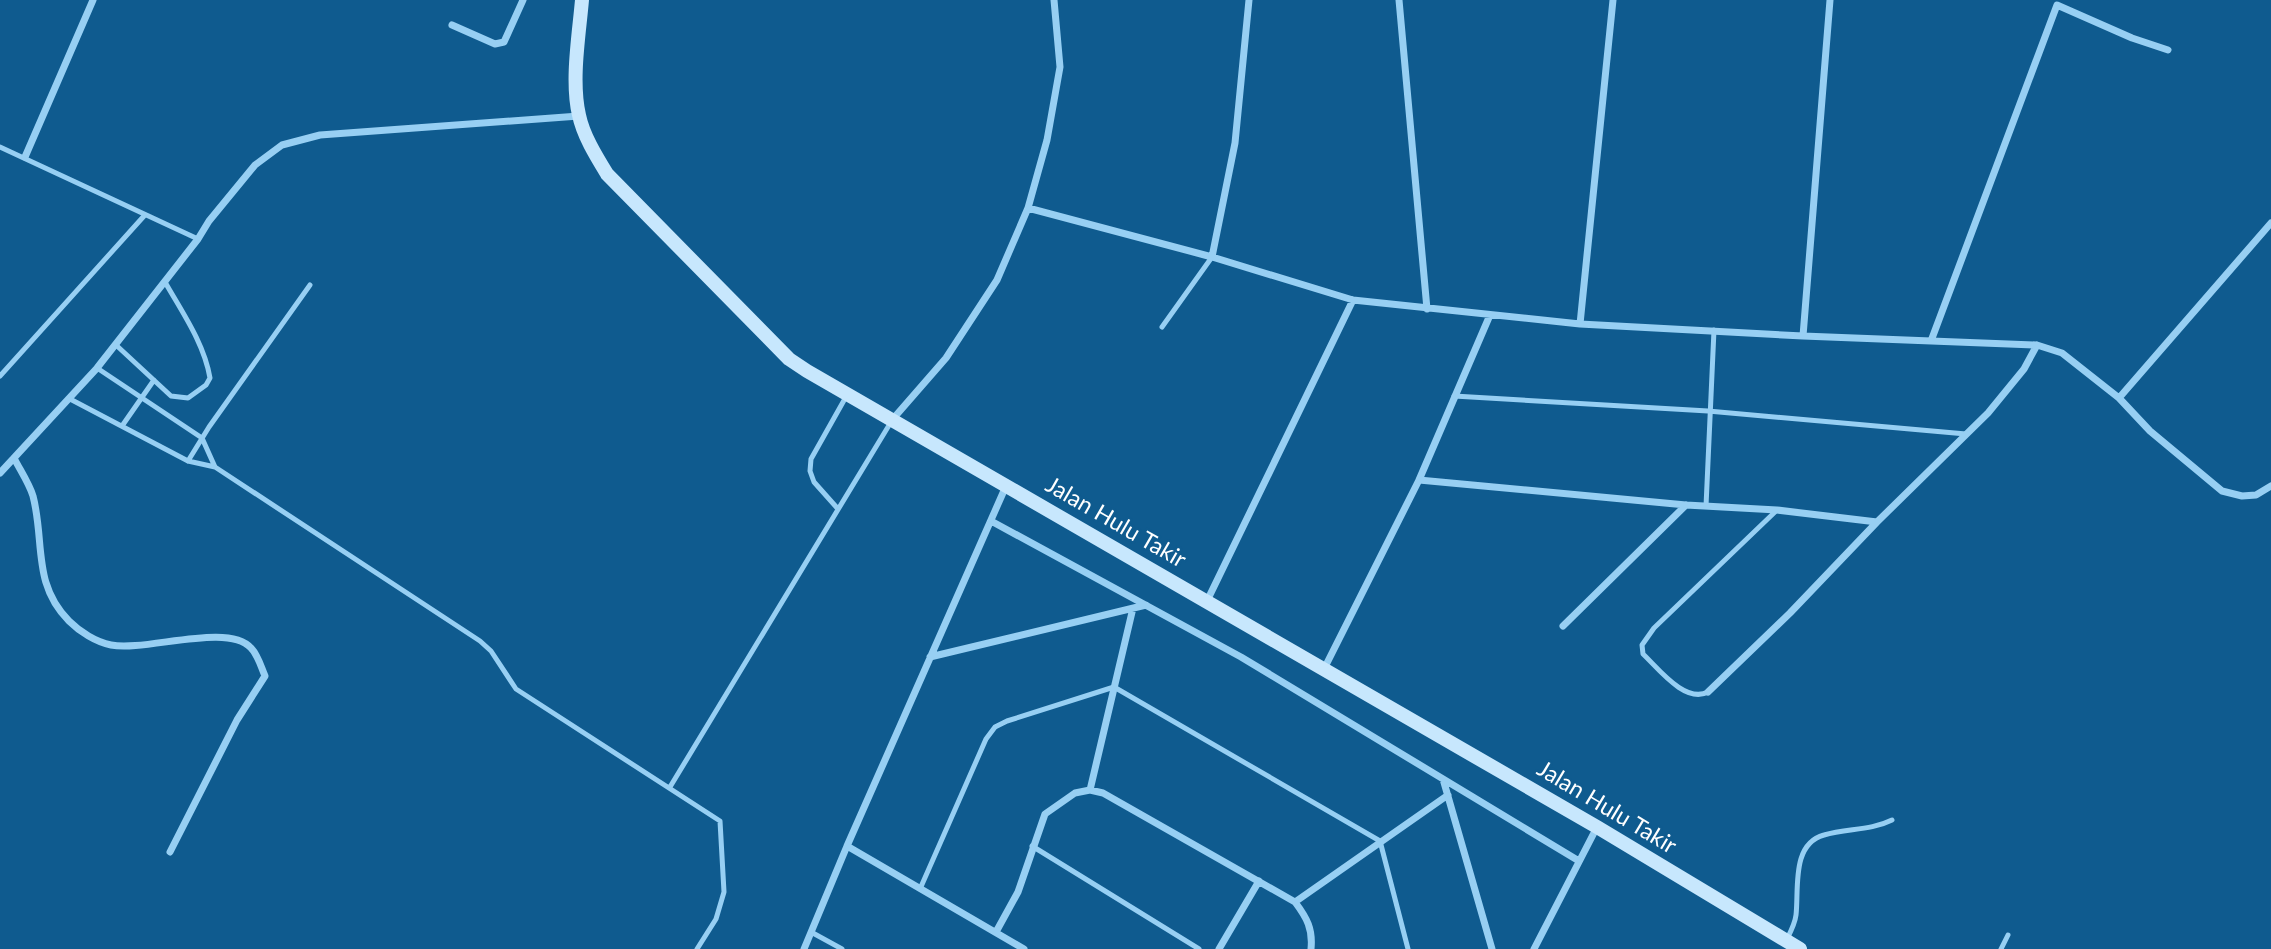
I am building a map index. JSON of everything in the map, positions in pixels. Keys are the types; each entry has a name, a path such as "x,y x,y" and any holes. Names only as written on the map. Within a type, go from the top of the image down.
{"street":[{"path":"25,157 93,0"},
{"path":"452,25 495,44 504,42 523,0"},
{"name":"Jalan Hulu Takir","path":"582,0 576,88 579,116 594,152 607,174 789,359 1597,827 1800,949"},
{"path":"892,420 946,358 990,291 1028,208 1047,140 1060,67 1054,0"},
{"path":"1212,257 1235,143 1249,0"},
{"path":"1399,0 1427,309"},
{"path":"1580,324 1613,0"},
{"path":"1803,337 1830,0"},
{"path":"1930,341 2058,2 2132,38 2168,50"},
{"path":"0,473 97,368 198,239 209,220 255,165 282,145 320,135 579,116"},
{"path":"1028,208 1212,257 1353,300 1580,324 1803,337 2037,345 2062,354 2119,398 2150,431 2222,491 2242,496 2256,495 2271,486"},
{"path":"2119,398 2271,223"},
{"path":"1207,601 1353,300"},
{"path":"1324,669 1419,480 1490,316"},
{"path":"1708,692 1988,413 2024,369 2037,345"},
{"path":"14,458 33,495 45,583 51,598 71,623 95,640 113,646 204,638 239,639 251,647 265,676 237,720 170,852"},
{"path":"1419,480 1686,505 1777,510 1877,522"},
{"path":"804,949 1007,485"},
{"path":"1563,626 1686,505"},
{"path":"990,521 1241,657 1579,861"},
{"path":"930,657 1146,605"},
{"path":"1090,790 1133,608"},
{"path":"1443,778 1492,949"},
{"path":"996,932 1018,892 1045,814 1075,793 1090,790 1103,793 1295,902 1307,918 1312,936 1311,949"},
{"path":"1295,902 1448,795"},
{"path":"1534,949 1597,827"},
{"path":"848,846 1024,949"},
{"path":"1219,949 1259,881"}],"lane":[{"path":"0,147 198,239"},
{"path":"0,376 144,216"},
{"path":"1162,327 1212,257"},
{"path":"116,345 171,396 188,398 205,385 210,378 208,367 195,335 165,282"},
{"path":"188,461 310,285"},
{"path":"1706,506 1708,411 1714,330"},
{"path":"97,368 202,438 215,467"},
{"path":"121,426 154,380"},
{"path":"838,509 814,482 810,471 811,458 848,394"},
{"path":"1454,396 1708,411 1966,433"},
{"path":"70,399 188,461 215,467 480,641 491,652 516,689 720,821 724,892 716,919 697,949"},
{"path":"670,788 892,420"},
{"path":"1708,692 1696,696 1686,692 1643,653 1642,646 1654,628 1777,510"},
{"path":"920,889 986,739 995,727 1114,687 1380,841 1408,949"},
{"path":"1786,940 1796,919 1800,859 1804,849 1821,835 1879,826 1892,820"},
{"path":"1032,846 1199,949"},
{"path":"811,932 842,949"},
{"path":"2001,949 2008,935"}]}
